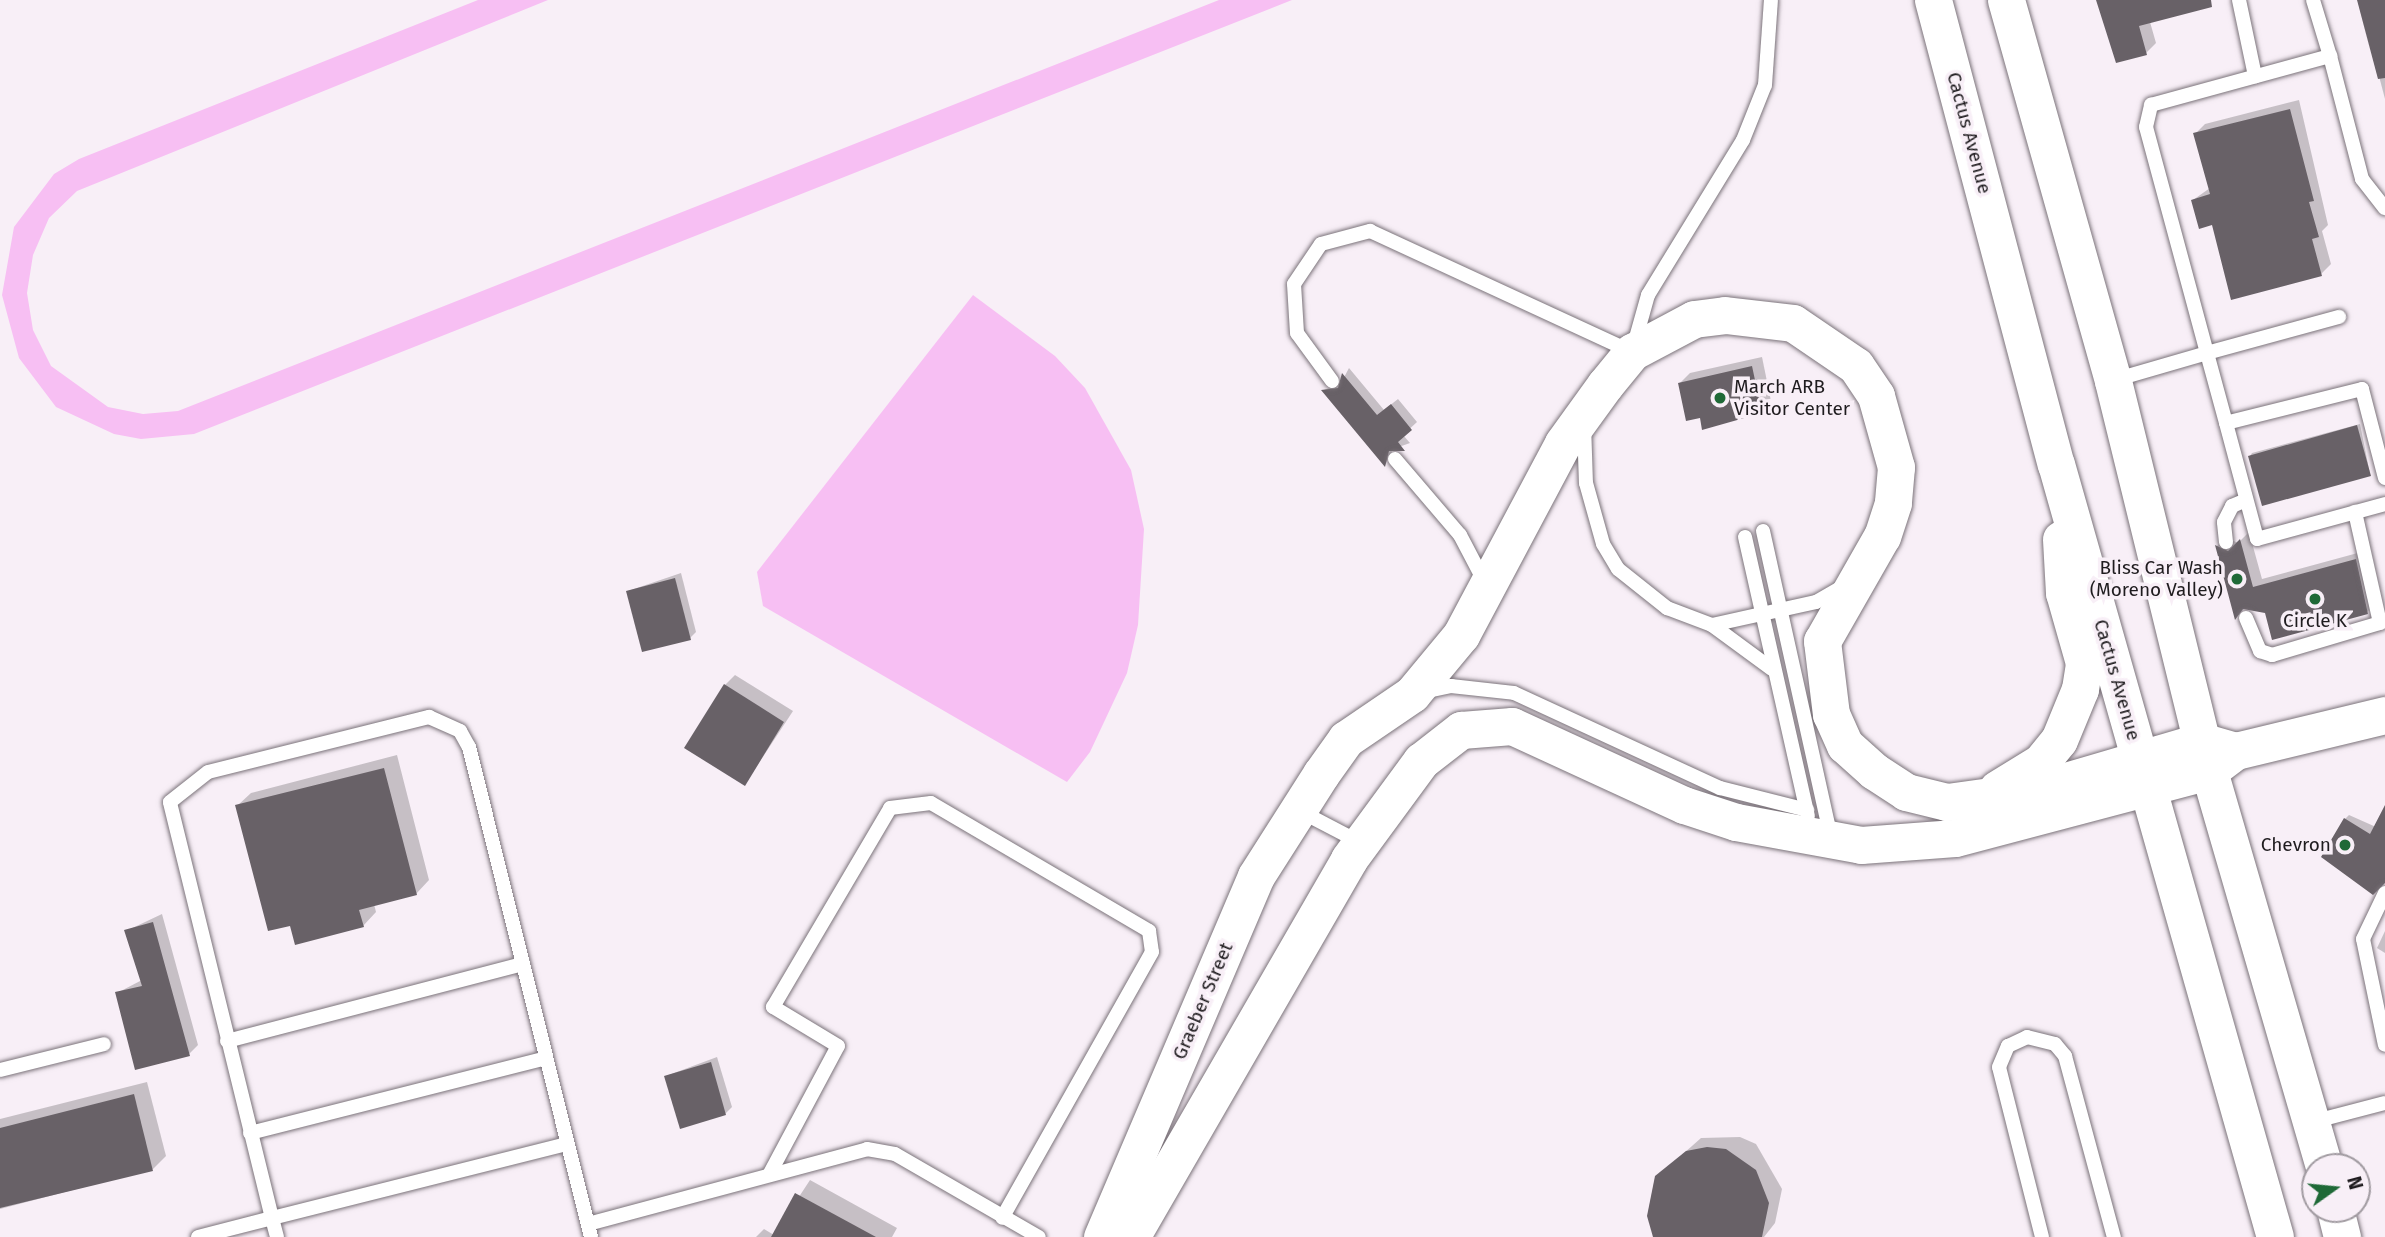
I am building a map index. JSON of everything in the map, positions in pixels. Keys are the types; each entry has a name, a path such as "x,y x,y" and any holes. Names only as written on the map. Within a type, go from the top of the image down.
{"street":[{"name":"Cactus Avenue","path":"1933,0 2056,464 2275,1237"},
{"path":"2006,0 2215,754 2320,1153"},
{"path":"1632,352 1694,319 1760,317 1793,323 1856,366 1876,396 1896,467 1882,537 1855,579 1822,641 1825,686 1837,728 1845,745 1906,792 1947,802 2143,774"},
{"name":"Graeber Street","path":"1102,1237 1256,876 1346,739 1412,694 1461,635 1563,443 1584,422 1632,352"},
{"path":"1987,795 2041,762 2059,740 2080,689 2084,663 2064,593 2056,464"},
{"path":"1784,673 1837,728"},
{"path":"1131,1237 1386,805 1420,761 1461,730 1512,726 1685,805 1817,830 1955,838 2143,774 2215,754 2385,716"}],"lane":[{"path":"1332,381 1297,333 1294,284 1321,244 1370,230 1632,352 1648,295 1743,141 1765,85 1771,0"},
{"path":"2239,0 2255,76"},
{"path":"2313,0 2362,179 2385,208"},
{"path":"2330,56 2151,105 2146,127 2257,540 2385,504"},
{"path":"2113,381 2339,317"},
{"path":"2226,423 2362,389 2385,478"},
{"path":"1584,422 1592,516 1618,569 1667,608 1712,625 1784,673"},
{"path":"1395,458 1460,535 1487,586"},
{"path":"2226,542 2224,522 2232,506 2246,500"},
{"path":"2246,618 2260,651 2272,656 2380,623 2355,512"},
{"path":"1763,531 1781,612 1784,673 1817,830"},
{"path":"1745,537 1761,618 1784,673 1817,830"},
{"path":"1712,625 1761,618 1816,602 1855,579"},
{"path":"1412,694 1451,686 1514,693 1817,830"},
{"path":"277,1237 170,802 208,772 414,717 445,721 469,747 589,1230 769,1175 867,1149 895,1154 1039,1237"},
{"path":"769,1175 838,1046 773,1007 890,808 931,803 1149,931 1152,952 1002,1218"},
{"path":"1298,810 1363,844"},
{"path":"2385,893 2363,939 2385,1045"},
{"path":"227,1041 523,964"},
{"path":"2042,1237 1999,1067 2008,1046 2027,1037 2055,1044 2065,1056 2114,1237"},
{"path":"0,1070 104,1044"},
{"path":"250,1133 546,1058"},
{"path":"2311,1122 2385,1103"},
{"path":"198,1237 568,1144"}],"shaded area":[{"path":"478,0 548,0 77,191 49,218 33,255 27,293 33,330 51,366 108,407 143,414 178,411 1219,0 1292,0 194,434 141,439 114,434 56,407 19,358 2,295 14,227 54,174 79,159"},
{"path":"973,295 1055,356 1085,388 1131,470 1144,529 1138,625 1127,673 1090,752 1067,782 763,606 757,572"}],"building":[{"path":"2096,0 2211,0 2212,7 2139,26 2147,55 2116,63"},
{"path":"2357,0 2385,0 2385,78 2378,79"},
{"path":"2290,109 2314,201 2309,202 2319,237 2312,239 2322,276 2231,300 2212,225 2199,229 2191,200 2210,194 2193,133"},
{"name":"March ARB Visitor Center","path":"1752,366 1762,413 1702,430 1700,418 1686,421 1678,383"},
{"path":"1342,373 1377,415 1391,404 1412,430 1398,442 1405,451 1389,451 1385,467 1321,390 1338,388"},
{"path":"2357,425 2371,476 2262,506 2248,456"},
{"name":"Circle K","path":"2240,539 2253,587 2356,559 2368,614 2272,640 2265,613 2243,609 2235,620 2215,545 2228,551"},
{"path":"675,578 691,640 642,652 626,591"},
{"path":"724,684 784,722 745,786 684,748"},
{"path":"384,768 417,895 359,910 364,927 295,945 290,926 268,931 235,805"},
{"path":"2385,805 2385,883 2373,895 2321,857 2344,818 2370,834"},
{"path":"153,922 190,1056 135,1070 115,992 142,986 124,930"},
{"path":"711,1062 726,1115 680,1129 664,1076"},
{"path":"134,1094 153,1171 0,1208 0,1128"},
{"path":"1707,1147 1726,1149 1756,1170 1769,1203 1762,1237 1653,1237 1647,1216 1655,1176 1686,1151"},
{"path":"795,1193 876,1237 771,1237"}],"place":[{"name":"March ARB Visitor Center","path":"1720,398"},
{"name":"Bliss Car Wash (Moreno Valley)","path":"2237,579"},
{"name":"Circle K","path":"2315,599"},
{"name":"Chevron","path":"2345,845"}]}
